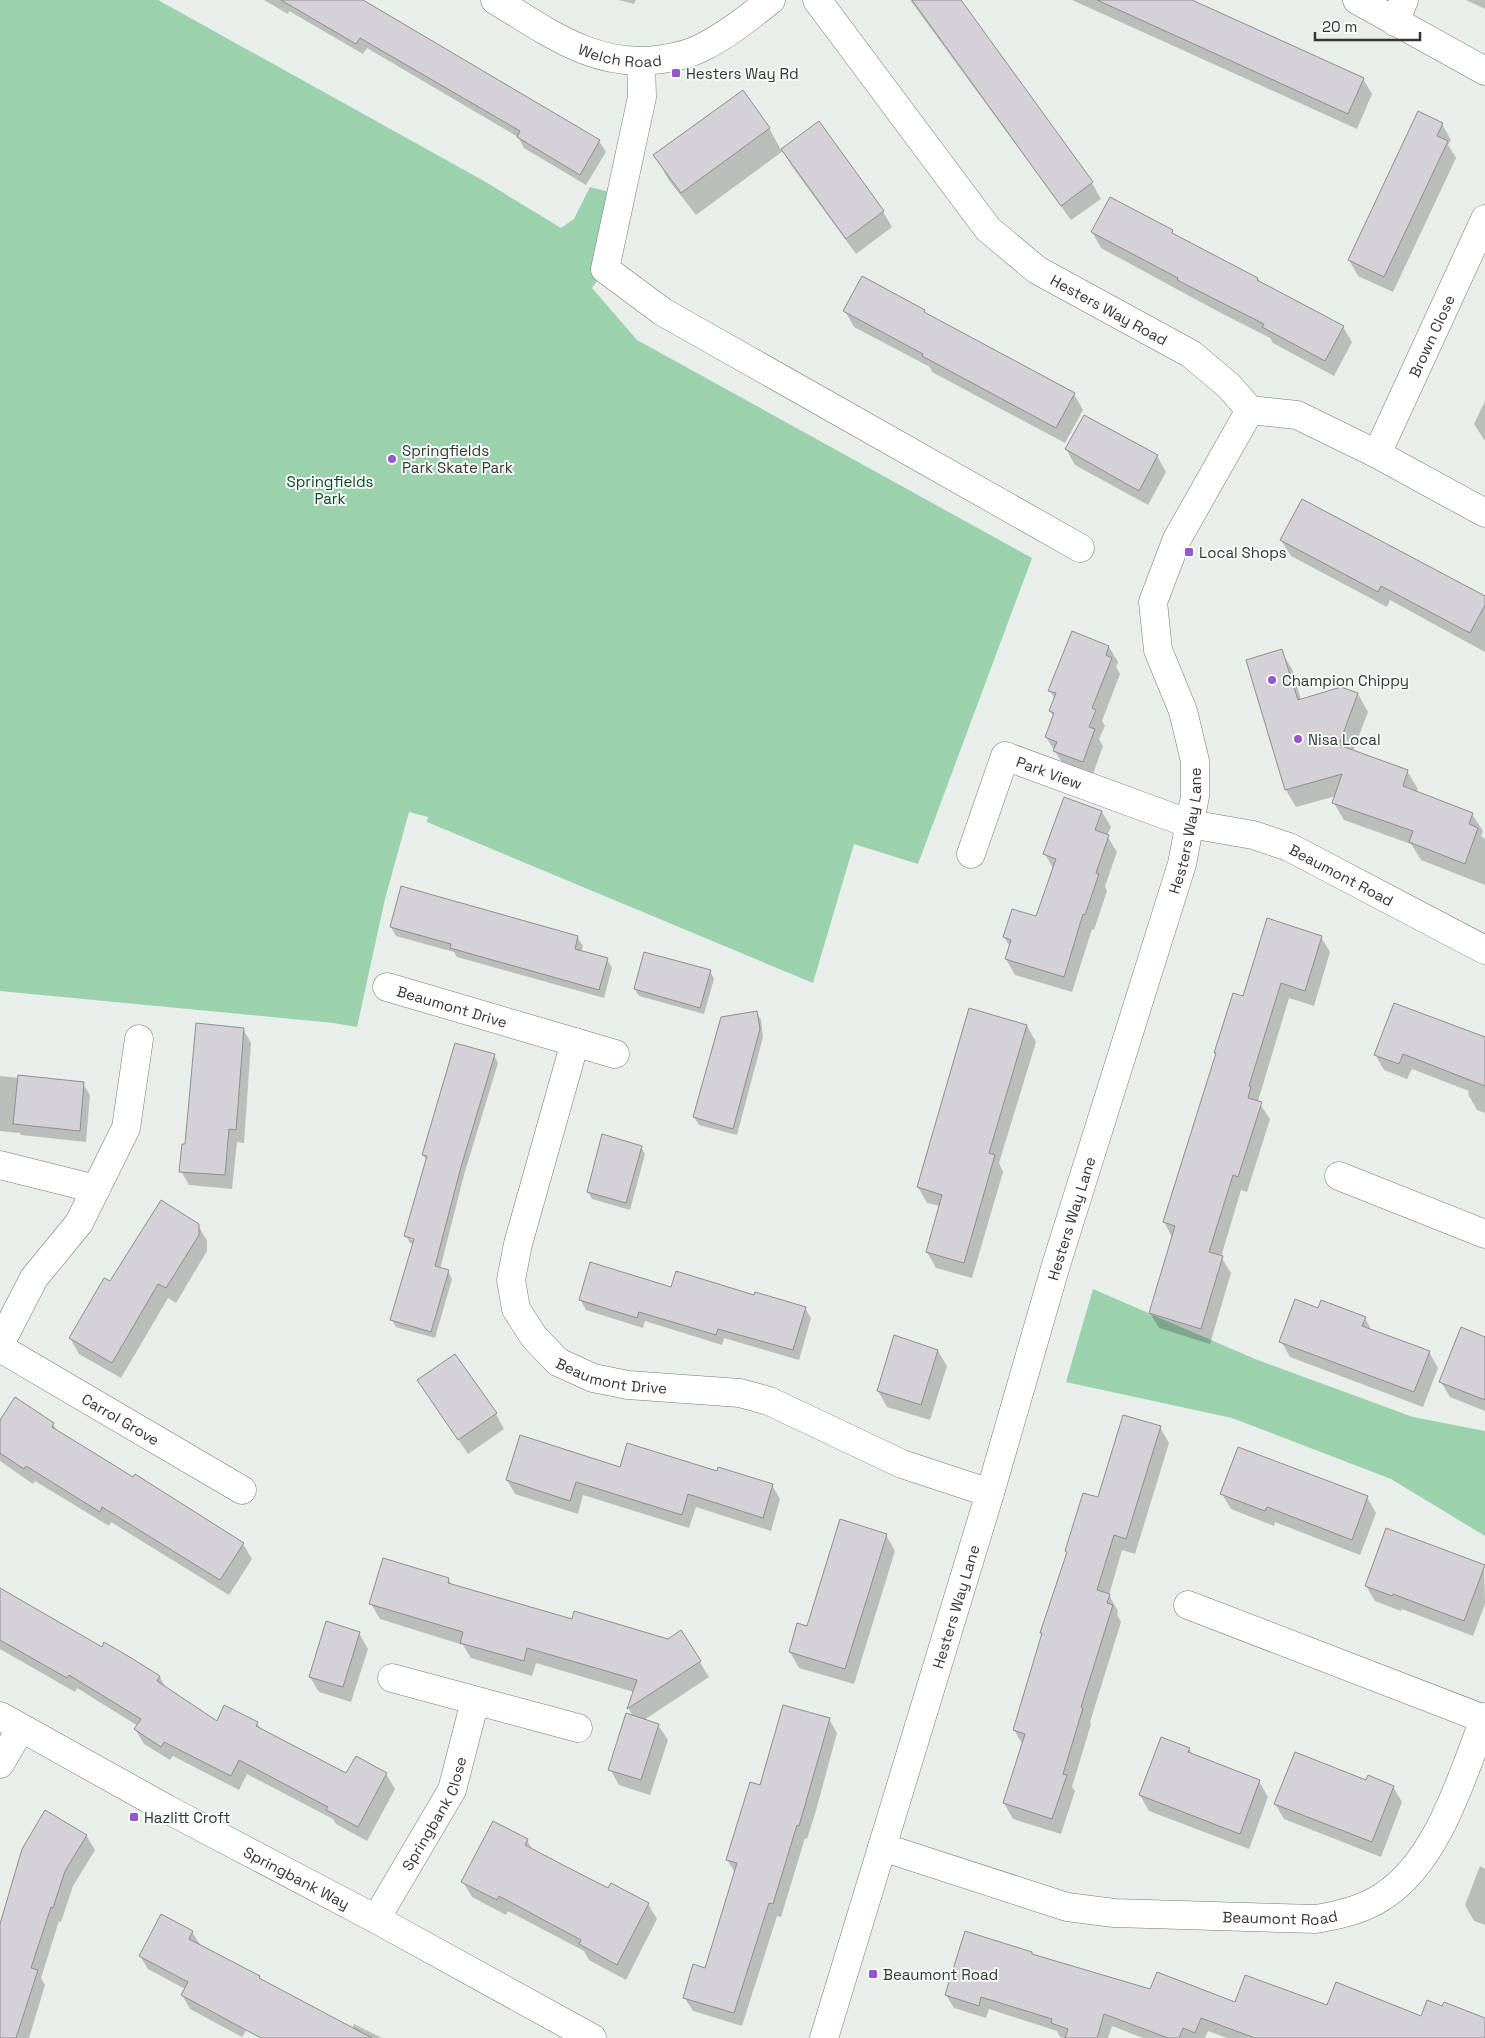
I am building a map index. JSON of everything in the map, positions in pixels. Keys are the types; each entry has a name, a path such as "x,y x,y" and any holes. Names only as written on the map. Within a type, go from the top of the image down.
{"street":[{"name":"Welch Road","path":"495,0 576,48 619,60 641,61 676,57 700,48 723,36 771,0"},
{"name":"Hesters Way Road","path":"817,0 988,229 1037,270 1191,354 1229,386 1250,410"},
{"path":"1357,0 1400,11 1485,71"},
{"path":"641,61 642,96 605,269 663,312 1080,548"},
{"name":"Brown Close","path":"1377,454 1485,219"},
{"path":"1250,410 1297,414 1377,454 1485,513"},
{"name":"Hesters Way Lane","path":"824,2038 990,1493 1056,1265 1182,864 1195,796 1195,761 1183,711 1158,650 1153,602 1177,539 1250,410"},
{"name":"Park View","path":"972,854 1006,756 1190,824"},
{"name":"Beaumont Road","path":"1190,824 1253,835 1289,847 1485,950"},
{"name":"Beaumont Drive","path":"387,987 615,1054"},
{"path":"0,1344 34,1278 79,1223 126,1128 139,1039"},
{"name":"Beaumont Drive","path":"575,1042 518,1244 512,1280 516,1309 534,1337 558,1362 593,1378 628,1385 732,1392 769,1401 902,1464 990,1493"},
{"path":"0,1165 96,1189"},
{"path":"1339,1176 1485,1234"},
{"name":"Carrol Grove","path":"0,1348 242,1490"},
{"path":"1188,1604 1484,1718"},
{"path":"392,1678 578,1728"},
{"name":"Springbank Close","path":"376,1919 452,1790 475,1701"},
{"name":"Beaumont Road","path":"882,1847 1067,1908 1114,1913 1316,1919 1339,1915 1360,1908 1381,1897 1400,1884 1419,1863 1475,1774 1484,1718"},
{"path":"0,1764 10,1722"},
{"name":"Springbank Way","path":"10,1722 167,1809 376,1919 592,2038"}],"green space":[{"name":"Springfields Park","path":"0,0 158,0 484,181 561,228 574,219 590,187 621,195 605,269 592,288 637,340 1032,558 918,864 854,844 813,983 427,822 428,817 409,812 385,899 357,1027 334,1023 0,991"},
{"path":"1093,1289 1255,1359 1413,1417 1485,1431 1485,1536 1391,1479 1232,1418 1066,1382"}],"building":[{"path":"281,0 363,0 600,140 580,175 517,137 520,131 360,38 356,44"},
{"path":"912,0 961,0 1093,182 1061,206"},
{"path":"1097,0 1192,0 1364,78 1348,114"},
{"path":"743,90 770,128 681,193 653,155"},
{"path":"1418,111 1443,123 1437,136 1448,141 1384,277 1348,260"},
{"path":"819,121 884,211 846,239 781,149"},
{"path":"1110,197 1173,230 1172,233 1258,278 1257,280 1344,326 1325,361 1262,327 1264,324 1177,280 1178,278 1091,232"},
{"path":"862,276 925,310 924,312 1075,393 1056,428 843,311"},
{"path":"1084,415 1158,455 1139,491 1065,449"},
{"path":"1302,499 1485,596 1485,605 1470,633 1381,586 1378,592 1280,540"},
{"path":"1072,631 1109,646 1106,655 1112,658 1092,708 1096,710 1089,727 1095,729 1083,762 1053,751 1057,742 1045,737 1054,713 1049,711 1056,693 1048,691"},
{"path":"1282,649 1298,700 1341,687 1358,693 1339,745 1408,770 1403,786 1473,813 1469,824 1478,828 1465,864 1409,842 1413,831 1332,803 1342,774 1285,790 1246,660"},
{"path":"1064,797 1102,811 1095,830 1109,835 1096,873 1099,874 1085,915 1083,914 1064,977 1005,959 1011,940 1003,937 1012,909 1036,916 1056,859 1043,854"},
{"path":"401,886 578,936 575,949 608,958 599,990 450,948 451,944 390,927"},
{"path":"1267,918 1322,936 1305,991 1281,983 1249,1086 1251,1087 1248,1098 1262,1102 1238,1177 1233,1175 1209,1252 1223,1256 1201,1329 1149,1313 1175,1226 1163,1222 1233,993 1243,996"},
{"path":"644,952 711,970 700,1008 634,989"},
{"path":"1394,1003 1485,1037 1485,1086 1403,1054 1399,1064 1374,1055"},
{"path":"969,1008 1027,1025 989,1153 995,1155 964,1263 926,1252 942,1195 917,1187"},
{"path":"757,1011 760,1029 733,1129 693,1117 721,1017"},
{"path":"196,1023 244,1028 236,1130 229,1129 225,1175 179,1172 182,1144 185,1144"},
{"path":"455,1043 495,1054 461,1167 435,1266 449,1270 431,1332 390,1320 414,1239 404,1236 427,1156 422,1155"},
{"path":"18,1075 84,1082 80,1131 13,1124"},
{"path":"602,1134 642,1146 626,1203 587,1192"},
{"path":"161,1200 199,1224 199,1235 166,1288 158,1284 112,1363 69,1338 104,1278 110,1281"},
{"path":"590,1262 671,1287 676,1271 754,1295 755,1292 806,1307 793,1350 718,1329 716,1335 639,1312 637,1318 579,1300"},
{"path":"1295,1299 1318,1308 1321,1300 1366,1317 1362,1326 1430,1351 1414,1392 1279,1342"},
{"path":"1461,1327 1485,1337 1485,1400 1439,1382"},
{"path":"894,1335 938,1350 921,1405 877,1391"},
{"path":"455,1354 497,1413 458,1440 417,1380"},
{"path":"15,1397 54,1423 52,1427 133,1477 135,1474 244,1543 220,1580 102,1507 100,1512 26,1466 24,1469 0,1453 0,1420"},
{"path":"1123,1415 1161,1426 1126,1539 1114,1535 1097,1590 1110,1594 1107,1603 1113,1605 1081,1707 1083,1708 1063,1774 1067,1775 1052,1819 1003,1803 1025,1734 1013,1730 1042,1633 1040,1633 1067,1552 1065,1551 1083,1493 1098,1497"},
{"path":"520,1435 620,1467 627,1443 717,1471 718,1467 773,1484 763,1518 688,1494 682,1515 576,1482 570,1501 506,1480"},
{"path":"1238,1447 1368,1496 1352,1540 1267,1507 1265,1511 1220,1494"},
{"path":"840,1519 887,1534 845,1669 789,1652 797,1623 807,1626"},
{"path":"1386,1528 1485,1565 1464,1621 1393,1594 1392,1596 1365,1586"},
{"path":"383,1558 449,1578 448,1583 572,1619 574,1611 668,1639 681,1630 701,1661 627,1709 637,1680 527,1648 524,1661 460,1643 463,1632 369,1604"},
{"path":"0,1588 102,1647 104,1642 133,1659 160,1676 157,1681 217,1721 224,1705 258,1722 256,1726 346,1773 356,1756 387,1773 358,1827 326,1810 328,1807 239,1760 231,1776 164,1742 161,1747 134,1729 141,1719 69,1675 67,1678 0,1640"},
{"path":"326,1621 360,1632 343,1687 309,1677"},
{"path":"783,1705 830,1718 799,1826 797,1825 773,1904 769,1903 734,2013 683,1998 693,1964 705,1968 737,1863 726,1860 750,1782 760,1785"},
{"path":"626,1713 659,1724 641,1780 608,1770"},
{"path":"1161,1737 1190,1748 1188,1752 1260,1780 1240,1834 1139,1795"},
{"path":"1295,1752 1366,1780 1368,1775 1394,1786 1372,1842 1274,1804"},
{"path":"45,1810 87,1835 65,1871 53,1908 51,1907 31,1968 38,1970 16,2038 0,2038 0,1924 22,1849"},
{"path":"493,1821 528,1839 525,1845 563,1865 608,1888 611,1883 649,1903 617,1965 579,1944 581,1940 499,1896 497,1900 461,1882"},
{"path":"161,1914 193,1931 189,1939 372,2038 261,2038 181,1995 188,1982 139,1956"},
{"path":"965,1931 1032,1952 1032,1954 1150,1989 1157,1972 1235,2002 1245,1975 1327,2005 1336,1982 1421,2016 1427,2000 1442,2006 1444,2002 1485,2018 1485,2038 1255,2038 1201,2018 1195,2033 1183,2028 1179,2038 1168,2038 1104,2014 1097,2038 1065,2038 1068,2029 1051,2023 1052,2019 981,1997 979,2006 945,1995"}],"place":[{"name":"Hesters Way Rd","path":"676,73"},
{"name":"Springfields Park Skate Park","path":"392,459"},
{"name":"Local Shops","path":"1189,552"},
{"name":"Champion Chippy","path":"1272,680"},
{"name":"Nisa Local","path":"1298,739"},
{"name":"Hazlitt Croft","path":"134,1817"},
{"name":"Beaumont Road","path":"873,1974"}]}
